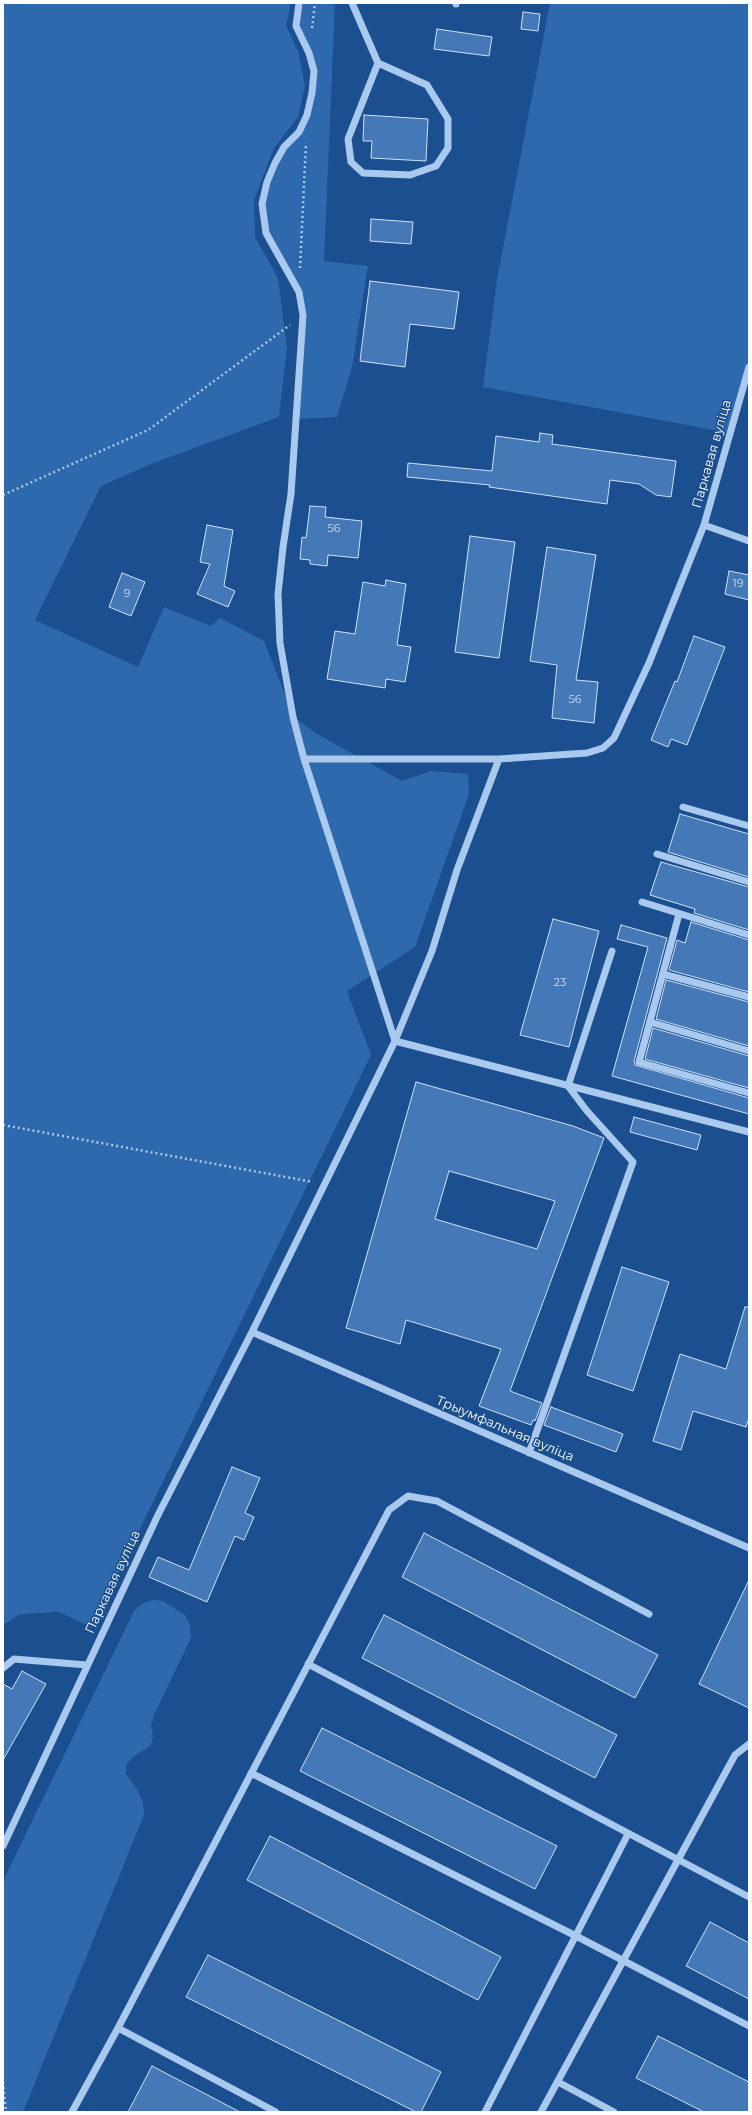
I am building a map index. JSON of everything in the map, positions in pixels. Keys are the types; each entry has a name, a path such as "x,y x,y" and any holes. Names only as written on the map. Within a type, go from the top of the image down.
{"street":[{"path":"299,3 296,26 309,53 314,72 312,93 307,115 300,132 284,147 275,163 267,182 262,204 266,233 299,292 303,315 291,494 278,594 280,643 287,683 304,759 395,1041 749,1132"},
{"path":"352,3 378,63 428,85 448,118 448,148 436,166 410,175 363,173 351,162 348,139 378,63"},
{"name":"Паркавая вуліца","path":"749,367 704,525 749,541"},
{"path":"304,759 499,759 587,753 603,748 614,738 649,663 704,525"},
{"name":"Паркавая вуліца","path":"3,1846 158,1515 252,1332 395,1041 432,951 457,870 499,759"},
{"path":"683,806 749,826"},
{"path":"657,854 749,882"},
{"path":"642,902 749,936"},
{"path":"679,914 639,1062 749,1093"},
{"path":"568,1086 612,951"},
{"path":"663,974 749,996"},
{"path":"650,1022 749,1051"},
{"path":"529,1453 633,1162 587,1111 568,1086"},
{"name":"Трыумфальная вуліца","path":"252,1332 749,1548"},
{"path":"72,2112 118,2028 389,1510 408,1496 437,1501 649,1614"},
{"path":"3,1668 14,1660 87,1665"},
{"path":"308,1664 749,1897"},
{"path":"542,2112 735,1755 749,1744"},
{"path":"251,1773 624,1960 749,2026"},
{"path":"485,2112 628,1834"},
{"path":"118,2028 276,2112"},
{"path":"558,2082 614,2112"}],"path":[{"path":"300,269 306,138"},
{"path":"3,495 148,430 303,315"},
{"path":"3,1125 325,1184"},
{"path":"3,2082 6,2112"}],"shaded area":[{"path":"3,3 291,3 286,26 298,51 305,86 298,117 274,148 254,200 255,237 278,278 287,348 279,417 156,462 101,486 35,620 138,667 164,607 211,626 220,618 264,641 294,717 317,734 402,781 431,771 468,774 469,794 415,947 347,991 371,1055 92,1627 59,1612 20,1614 3,1625"},
{"path":"299,3 335,3 324,261 368,266 352,367 337,417 296,419 303,315 299,292 266,233 262,204 275,163 299,132 314,71 296,26"},
{"path":"550,3 749,3 749,367 730,433 483,387 497,279"},
{"path":"153,1600 163,1601 185,1615 190,1626 191,1638 154,1715 151,1726 153,1737 151,1745 133,1757 126,1765 126,1774 138,1791 143,1802 144,1815 23,2112 3,2112 3,1881 134,1611 142,1604"}],"building":[{"path":"523,12 540,14 538,31 521,29"},
{"path":"437,29 492,37 489,56 434,49"},
{"path":"364,115 428,119 426,161 371,158 372,141 363,141"},
{"path":"371,219 413,222 411,244 370,241"},
{"path":"370,281 459,292 454,329 410,324 405,367 360,361"},
{"path":"540,433 553,435 552,444 676,461 671,497 656,495 639,484 610,480 607,504 489,487 490,485 407,477 408,463 492,471 496,436 539,442"},
{"path":"310,506 326,507 325,517 362,521 358,558 328,555 327,566 310,564 310,560 300,559 302,537 306,538"},
{"path":"207,525 233,530 224,586 235,591 228,607 197,594 210,564 200,562"},
{"path":"470,536 515,542 499,658 455,652"},
{"path":"547,547 596,555 576,680 598,682 594,723 552,718 557,665 530,661"},
{"path":"729,571 749,575 749,600 725,594"},
{"path":"122,573 145,582 131,616 109,607"},
{"path":"386,580 406,584 397,645 411,647 405,682 386,679 385,688 327,679 335,631 355,634 363,582 385,586"},
{"path":"694,636 725,647 687,745 671,739 668,747 651,740 675,681 677,682"},
{"path":"680,814 749,834 749,877 668,852"},
{"path":"661,862 749,887 749,930 694,913 695,909 650,895"},
{"path":"553,919 599,931 569,1047 520,1035"},
{"path":"691,922 749,940 749,992 669,970 677,940 685,943"},
{"path":"621,925 667,938 634,1061 635,1065 749,1098 749,1114 612,1076 648,947 617,939"},
{"path":"666,980 749,1002 749,1046 656,1019"},
{"path":"653,1028 749,1056 749,1088 645,1059"},
{"path":"416,1082 573,1126 604,1138 510,1391 542,1403 535,1421 533,1420 531,1425 479,1406 501,1349 406,1320 400,1344 346,1328","holes":["449,1171 555,1201 537,1249 435,1219"]},
{"path":"634,1117 701,1135 697,1150 630,1132"},
{"path":"622,1267 669,1282 633,1391 587,1375"},
{"path":"745,1307 749,1307 749,1418 746,1427 693,1411 681,1450 653,1441 680,1354 726,1369"},
{"path":"551,1407 623,1434 616,1452 544,1425"},
{"path":"232,1467 260,1478 245,1513 254,1517 244,1540 235,1536 207,1602 149,1577 158,1557 189,1570"},
{"path":"424,1533 658,1655 635,1698 402,1577"},
{"path":"749,1580 749,1708 699,1684"},
{"path":"384,1615 617,1735 595,1778 362,1658"},
{"path":"22,1671 46,1684 3,1760 3,1684 12,1689"},
{"path":"322,1728 557,1846 535,1889 300,1771"},
{"path":"270,1836 501,1957 478,2000 247,1880"},
{"path":"710,1922 749,1943 749,1999 686,1966"},
{"path":"208,1955 441,2072 421,2112 416,2112 186,1997"},
{"path":"658,2036 749,2082 749,2112 704,2112 636,2078"},
{"path":"152,2066 240,2112 128,2112"}]}
